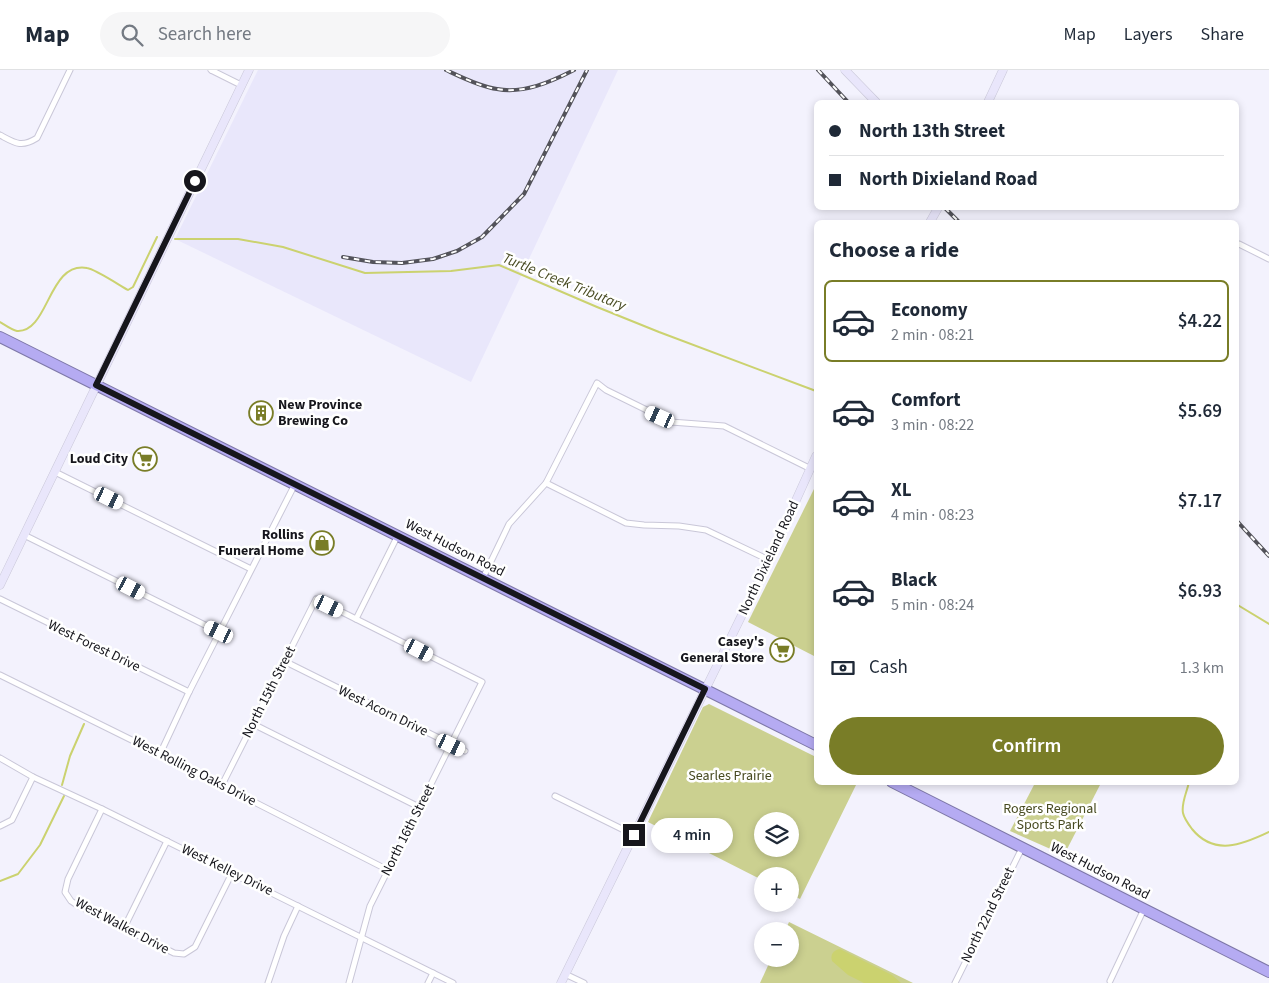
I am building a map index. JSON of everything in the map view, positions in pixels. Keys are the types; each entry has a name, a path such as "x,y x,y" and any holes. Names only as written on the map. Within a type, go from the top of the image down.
{"highway":[{"name":"West Hudson Road","path":"0,337 814,744"},
{"name":"West Hudson Road","path":"898,785 1269,972"}],"main road":[{"path":"0,585 249,70"},
{"path":"845,70 874,100"},
{"path":"989,100 1003,70"},
{"name":"North Dixieland Road","path":"561,983 769,560 814,460"}],"street":[{"path":"0,135 18,144 28,144 37,138 70,70"},
{"path":"211,70 241,85"},
{"path":"1239,244 1269,259"},
{"path":"483,578 509,524 546,483 597,383 606,390 670,422 724,426 810,468"},
{"path":"55,472 251,569"},
{"path":"546,483 626,523 678,526 706,530 769,560"},
{"path":"160,754 219,632 295,484"},
{"path":"24,535 219,632"},
{"path":"356,619 398,535"},
{"name":"West Forest Drive","path":"0,599 189,692"},
{"name":"North 15th Street","path":"222,785 316,599 356,619"},
{"name":"North 16th Street","path":"349,983 368,912 482,682 356,619"},
{"name":"West Acorn Drive","path":"284,661 465,751"},
{"name":"West Rolling Oaks Drive","path":"0,675 388,870"},
{"path":"253,724 419,807"},
{"name":"West Kelley Drive","path":"0,758 34,777 453,983"},
{"path":"2,826 14,817 34,777"},
{"path":"556,796 634,835"},
{"name":"West Walker Drive","path":"102,809 68,879 66,892 71,901 77,905 174,953 190,952 195,947 232,873"},
{"path":"124,928 167,841"},
{"name":"North 22nd Street","path":"954,983 1022,847"},
{"path":"268,983 284,936 298,906"},
{"path":"1110,981 1144,909"},
{"path":"428,983 433,973"},
{"path":"565,974 584,983"}],"shaded area":[{"path":"258,70 618,70 471,382 175,239"},
{"path":"840,949 892,975 901,983 864,983 848,975 832,961 833,953"}],"green space":[{"path":"814,489 814,656 748,622"},
{"name":"Searles Prairie","path":"709,704 814,756 814,785 856,785 800,899 799,867 754,867 754,876 648,822 703,707"},
{"name":"Rogers Regional Sports Park","path":"1034,785 1100,785 1064,855 1010,831"},
{"path":"799,927 913,983 760,983 767,967 799,967"}],"waterway":[{"name":"Turtle Creek Tributary","path":"0,322 17,331 28,329 36,321 56,285 64,275 74,269 91,269 128,290 133,287 157,237"},
{"name":"Turtle Creek Tributary","path":"175,239 238,239 283,247 365,273 451,271 499,265 659,332 814,390"},
{"name":"Turtle Creek Tributary","path":"1239,606 1269,624"},
{"path":"62,785 70,756 84,724"},
{"path":"1188,785 1183,801 1185,819 1201,837 1210,843 1229,846 1249,841 1269,832"},
{"path":"0,881 18,874 40,845 64,796"}],"railway":[{"path":"446,70 484,86 507,90 537,86 574,70"},
{"path":"343,257 373,262 402,263 433,259 457,251 482,237 524,194 587,70"},
{"path":"818,70 846,100"},
{"path":"947,210 957,220"},
{"path":"1239,523 1269,556"}],"place":[{"name":"New Province Brewing Co","path":"261,413"},
{"name":"Loud City","path":"145,459"},
{"name":"Rollins Funeral Home","path":"322,543"},
{"name":"Casey's General Store","path":"782,650"}],"route":[{"path":"195,181 96,385 705,689 634,835"}]}
